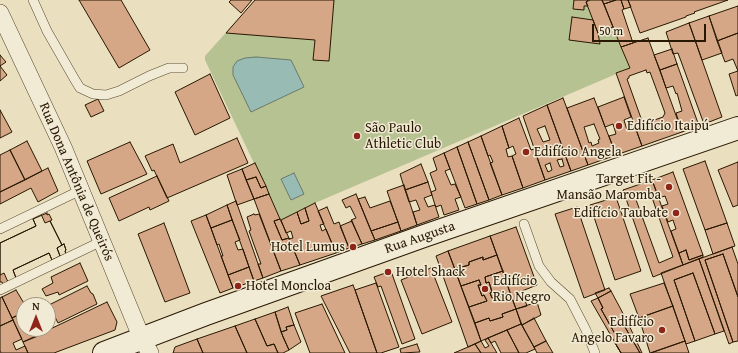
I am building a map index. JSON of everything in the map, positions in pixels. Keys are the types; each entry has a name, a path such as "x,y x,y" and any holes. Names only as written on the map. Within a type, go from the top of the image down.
{"main road":[{"name":"Rua Augusta","path":"104,353 146,346 206,314 424,236 738,128"}],"street":[{"name":"Rua Dona Antônia de Queirós","path":"0,13 63,147 146,346"}],"lane":[{"path":"33,0 47,32 80,88 93,94 106,95 113,93 169,68 183,68"},
{"path":"0,229 80,190"},
{"path":"524,224 539,266 551,282 570,299 586,330 595,353"},
{"path":"0,290 102,241"}],"green space":[{"name":"São Paulo Athletic Club","path":"255,0 602,0 630,68 315,203 281,220 205,60 205,56"}],"water":[{"path":"256,57 291,60 304,87 251,112 233,75 233,67 237,61 245,58"},
{"path":"294,173 304,194 291,200 281,179"}],"building":[{"path":"79,0 121,0 150,50 119,68"},
{"path":"231,0 252,0 241,13 229,2"},
{"path":"255,0 334,0 329,61 313,60 315,40 226,33"},
{"path":"574,0 588,0 586,2 588,6 584,6 584,10 573,9"},
{"path":"590,0 602,0 613,27 598,33 586,2"},
{"path":"602,0 616,0 604,4"},
{"path":"621,0 624,9 622,10 633,43 621,47 604,4"},
{"path":"621,0 628,0 631,7 624,9"},
{"path":"628,0 728,0 640,33"},
{"path":"738,6 738,33 717,41 709,16"},
{"path":"709,16 722,53 702,60 689,23"},
{"path":"572,17 593,20 600,44 569,40"},
{"path":"689,23 722,117 704,124 678,53 673,54 666,32"},
{"path":"738,33 738,71 733,59 725,62 717,41"},
{"path":"648,38 682,132 642,146 616,73 630,68 621,47"},
{"path":"672,49 677,64 660,70 654,55"},
{"path":"0,55 6,62 0,66"},
{"path":"677,64 699,126 682,132 676,113 682,111 677,93 676,94 673,86 666,88 660,70"},
{"path":"0,66 7,75 0,81"},
{"path":"646,70 647,73 650,72 665,113 663,117 646,123 642,121 627,79 629,76"},
{"path":"738,71 738,95 736,96 729,74"},
{"path":"210,74 230,118 195,135 175,92"},
{"name":"Edifício Itaipú","path":"624,97 631,117 624,120 627,130 635,127 642,146 616,155 609,136 616,134 613,124 605,127 598,107"},
{"path":"563,98 588,165 571,171 547,105"},
{"path":"594,98 616,155 588,165 567,108","holes":["594,124 600,139 598,140 599,143 592,146 591,142 589,143 584,127"]},
{"path":"98,99 104,111 91,117 85,105"},
{"path":"547,105 571,171 545,180 523,116","holes":["545,126 550,140 543,142 537,129","562,159 564,166 560,167 557,160","550,163 552,170 548,172 545,165"]},
{"path":"0,110 12,132 0,138"},
{"name":"Edifício Angela","path":"519,118 531,150 534,149 545,180 523,188 512,156 516,154 513,146 509,148 502,126"},
{"path":"502,126 509,148 506,149 508,157 512,156 523,188 502,195 490,163 493,162 490,155 488,156 481,136"},
{"path":"481,136 502,195 489,200 468,142"},
{"path":"237,138 248,163 167,198 154,170 152,171 145,156 173,144 180,163"},
{"path":"27,141 42,171 25,180 10,150"},
{"path":"130,142 147,174 101,194 87,161"},
{"path":"468,142 489,200 477,204 457,147"},
{"path":"457,147 477,204 465,208 444,153"},
{"path":"10,150 25,180 0,192 0,155"},
{"path":"444,153 450,169 445,171 451,185 455,184 461,197 455,199 459,210 444,215 441,205 436,207 435,205 431,192 436,190 430,173 437,170 433,158"},
{"path":"705,161 727,223 705,230 683,169"},
{"path":"738,162 738,205 733,207 718,170"},
{"path":"255,163 266,186 261,188 256,177 246,180 242,169"},
{"path":"421,164 428,182 405,190 400,174"},
{"path":"48,168 58,191 38,202 31,188 0,204 0,192"},
{"path":"242,169 254,199 237,205 227,175"},
{"name":"Edifício Taubate","path":"673,172 703,255 689,260 686,250 679,253 671,231 676,229 673,220 668,222 662,206 668,204 665,196 659,198 652,180"},
{"path":"157,176 169,201 150,210 149,207 119,221 109,198"},
{"path":"256,177 261,188 266,186 269,194 254,199 246,180"},
{"path":"652,180 683,265 653,277 623,190"},
{"path":"428,182 432,195 424,198 428,207 435,205 439,217 417,225 413,212 420,210 416,200 409,202 405,190"},
{"path":"404,185 417,225 401,231 387,191"},
{"path":"650,192 673,257 659,263 635,197"},
{"path":"269,194 280,219 274,221 282,240 289,238 300,265 281,271 254,199"},
{"path":"356,194 375,240 362,244 351,220 356,218 350,206 346,208 342,200"},
{"path":"365,197 370,208 390,201 398,222 371,231 358,199"},
{"path":"616,197 641,271 615,280 590,205"},
{"path":"236,201 263,278 254,281 227,205"},
{"path":"315,203 324,224 320,225 322,231 326,229 336,253 300,265 289,239 293,238 291,231 286,233 281,220 297,212 301,224 309,221 305,208"},
{"path":"227,205 232,220 211,228 206,215"},
{"path":"327,207 334,224 339,222 349,248 336,253 318,211"},
{"path":"577,207 605,290 584,298 555,214"},
{"path":"305,208 309,221 301,224 297,212"},
{"path":"47,213 52,220 50,221 62,245 64,244 66,254 52,260 49,253 13,270 16,278 3,284 0,282 0,243 36,226 33,219"},
{"path":"41,214 45,223 50,221 62,245 57,248 60,256 52,260 49,253 13,270 16,278 8,282 4,273 0,275 0,243 36,226 33,219"},
{"path":"254,214 259,214 281,271 263,278 258,264 261,264 249,231 251,230 247,217"},
{"path":"206,215 233,288 220,293 191,221"},
{"path":"280,219 289,238 282,240 274,221"},
{"path":"232,220 240,240 235,242 238,250 243,249 249,267 228,275 221,256 223,256 219,244 217,245 211,228"},
{"path":"352,221 362,244 349,248 340,226"},
{"path":"398,222 401,231 375,240 371,231"},
{"path":"164,223 190,293 165,302 138,234"},
{"path":"727,223 735,246 713,254 705,230"},
{"path":"516,227 537,285 522,291 527,306 516,309 490,236"},
{"path":"490,236 497,255 483,260 483,257 469,262 469,265 455,269 448,251"},
{"path":"64,244 66,254 60,256 57,248"},
{"path":"732,247 738,264 738,297 723,254 705,260 733,342 729,344 699,259"},
{"path":"686,250 689,260 703,255 703,257 683,265 679,253"},
{"path":"448,251 481,341 468,347 436,256"},
{"path":"723,254 738,297 738,341 733,342 705,260"},
{"name":"Edifício Rio Negro","path":"497,255 503,271 485,277 486,283 489,282 492,298 510,293 516,309 502,314 503,317 490,321 489,318 475,323 469,307 487,301 484,295 482,296 478,285 481,285 479,280 461,286 455,269 469,265 469,262 483,257 483,260"},
{"path":"699,259 724,331 715,334 693,273 674,280 695,341 686,344 661,273"},
{"path":"80,263 88,281 59,295 58,292 46,296 42,289 53,283 51,277"},
{"path":"249,267 254,281 233,288 228,275"},
{"path":"431,268 452,322 422,334 401,280"},
{"path":"391,271 415,339 402,344 381,286 378,287 374,277"},
{"path":"503,271 510,293 492,298 489,282 486,283 485,277"},
{"path":"693,273 715,334 695,341 674,280"},
{"path":"479,280 481,285 478,285 482,296 484,295 487,301 469,307 461,286"},
{"path":"376,283 399,347 381,353 377,353 355,290"},
{"path":"664,283 673,306 639,318 630,294"},
{"path":"353,285 377,353 350,353 321,296"},
{"path":"87,286 93,294 97,304 58,323 56,319 56,302"},
{"path":"609,288 611,291 598,298 595,293"},
{"path":"16,290 20,297 16,297 16,316 12,318 2,297"},
{"path":"611,291 626,319 622,322 640,353 621,353 615,343 619,341 601,309 603,308 598,298"},
{"path":"2,297 13,320 0,326 0,298"},
{"path":"598,298 603,308 601,309 619,341 615,343 591,301"},
{"path":"107,302 117,322 115,330 54,353 28,353 23,342 34,337 56,337 56,326"},
{"path":"537,302 541,315 522,325 516,309"},
{"path":"322,304 345,353 310,353 295,313"},
{"name":"Edifício Angelo Favaro","path":"673,306 685,341 650,353 639,318"},
{"path":"288,307 294,325 286,327 287,330 281,332 275,312"},
{"path":"516,309 521,324 481,341 475,323 489,318 490,321 503,317 502,314"},
{"path":"275,312 289,350 283,353 278,353 274,344 267,346 255,319"},
{"path":"16,316 16,327 12,318"},
{"path":"534,318 546,341 534,347 522,325"},
{"path":"255,319 267,346 274,344 278,353 247,353 235,326"},
{"path":"626,319 642,353 640,353 622,322"},
{"path":"13,320 16,326 16,337 21,337 22,339 13,343 16,350 25,346 28,353 1,353 0,326"},
{"path":"521,324 535,349 526,353 519,353 507,330"},
{"path":"294,325 301,342 289,350 281,332 287,330 286,327"},
{"path":"235,326 247,353 203,353 197,339"},
{"path":"507,330 519,353 501,353 495,341 491,343 488,338"},
{"path":"21,337 36,337 23,342"},
{"path":"488,338 497,353 481,353 475,344 481,341 485,348 489,346 485,340"},
{"path":"197,339 203,353 173,353 175,347"},
{"path":"546,341 553,353 537,353 534,347"},
{"path":"685,341 689,353 651,353"},
{"path":"417,344 420,352 401,353 400,349"},
{"path":"475,344 481,353 454,353"}],"place":[{"name":"Edifício Itaipú","path":"619,126"},
{"name":"São Paulo Athletic Club","path":"357,136"},
{"name":"Edifício Angela","path":"526,152"},
{"name":"Target Fit - Mansão Maromba","path":"669,187"},
{"name":"Edifício Taubate","path":"676,213"},
{"name":"Hotel Lumus","path":"353,247"},
{"name":"Hotel Shack","path":"388,272"},
{"name":"Hotel Moncloa","path":"238,286"},
{"name":"Edifício Rio Negro","path":"485,289"},
{"name":"Edifício Angelo Favaro","path":"662,330"}]}
